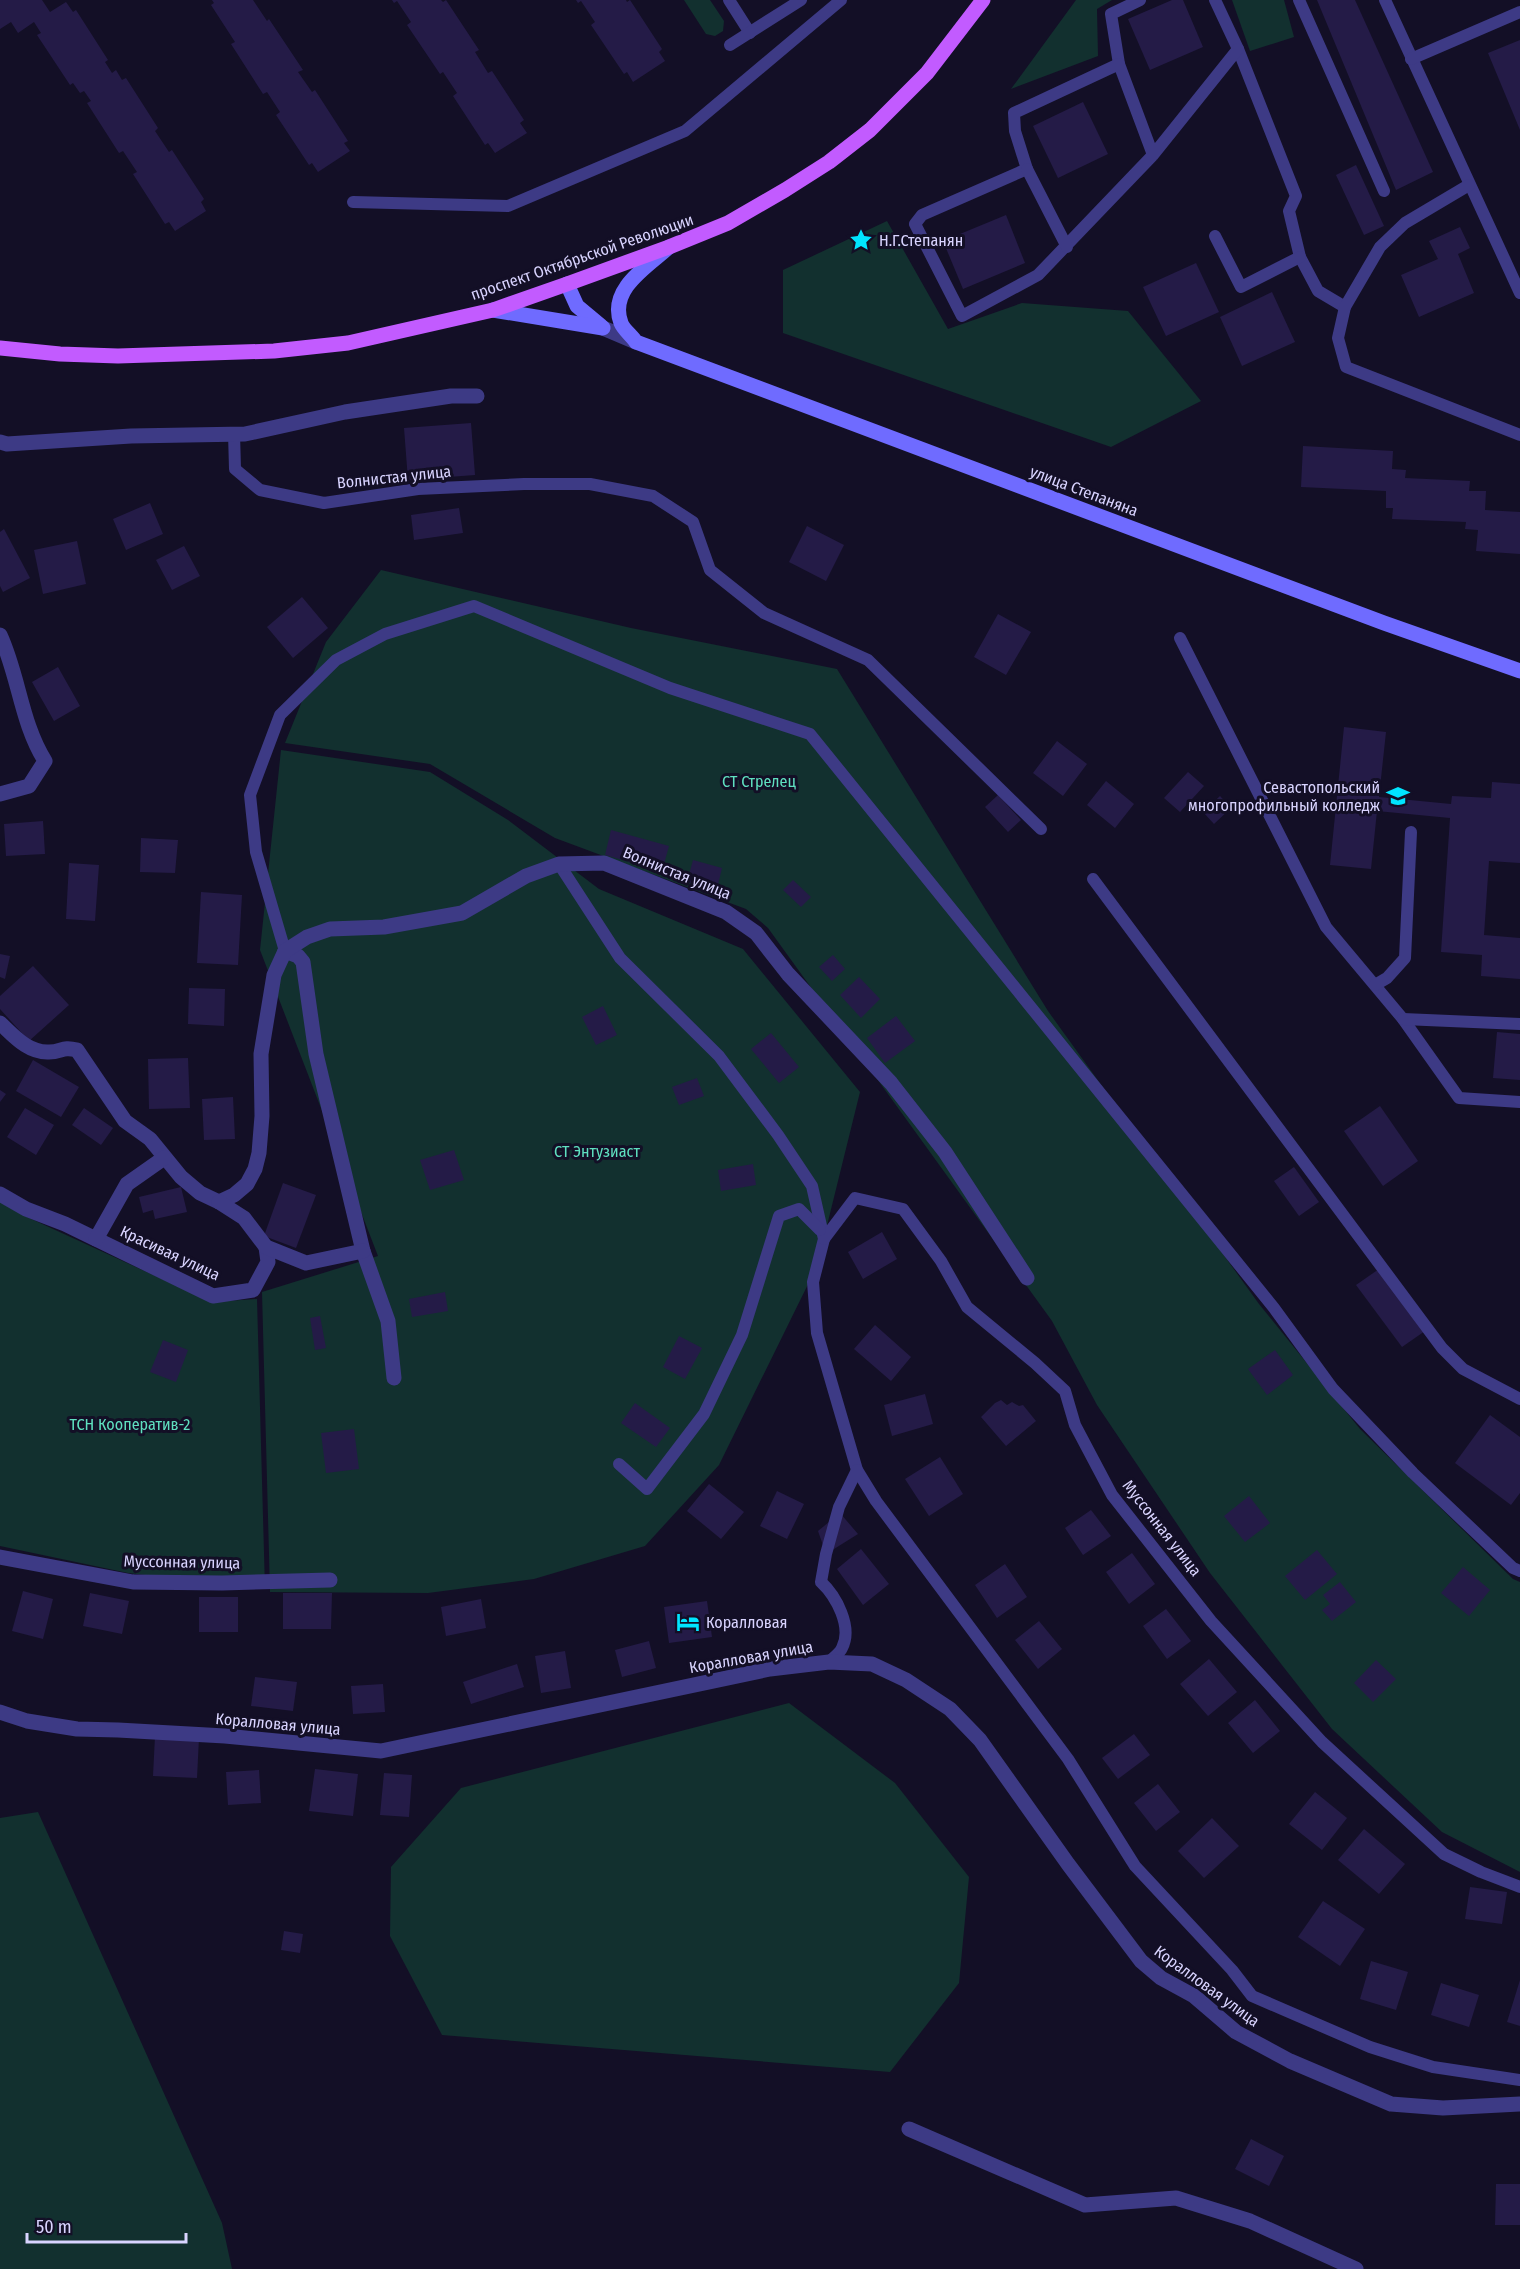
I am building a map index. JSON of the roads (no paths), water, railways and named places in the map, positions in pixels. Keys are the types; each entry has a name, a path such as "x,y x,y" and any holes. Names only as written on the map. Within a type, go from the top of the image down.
{"main road":[{"name":"проспект Октябрьской Революции","path":"0,348 60,354 118,356 274,351 348,343 493,310 567,284 728,223 829,162 862,136 927,73 984,0"},
{"path":"636,342 621,324 619,302 628,282 669,247"},
{"name":"улица Степаняна","path":"567,284 577,306 603,328"},
{"name":"улица Степаняна","path":"493,310 603,328"},
{"name":"улица Степаняна","path":"636,342 1384,623 1520,671"}],"street":[{"name":"улица Степаняна","path":"603,328 636,342"},
{"path":"0,442 7,444 245,434 345,412 451,396 477,396"},
{"path":"0,635 9,655 35,746 45,761 29,786 0,794"},
{"name":"Волнистая улица","path":"285,951 307,937 330,929 384,927 462,913 526,876 559,864 604,863 726,912 756,933 788,974 891,1083 945,1152 1027,1278"},
{"path":"219,1202 247,1184 255,1169 259,1153 262,1116 261,1054 274,975 285,951 298,956 303,962 316,1054 363,1251 388,1321 394,1378"},
{"path":"0,1023 24,1046 49,1052 66,1047 77,1050 125,1121 150,1139 164,1158 200,1193 244,1218 266,1246 306,1263 363,1251"},
{"name":"Красивая улица","path":"96,1239 127,1184 164,1158"},
{"name":"Красивая улица","path":"0,1194 26,1209 96,1239 213,1296 253,1290 268,1262 266,1246"},
{"name":"Муссонная улица","path":"0,1557 133,1582 222,1583 330,1580"},
{"name":"Коралловая улица","path":"0,1712 35,1723 77,1729 225,1736 381,1751 770,1669 829,1662 872,1664 906,1680 950,1709 980,1740 1068,1864 1141,1961 1161,1978 1194,1996 1236,2032 1290,2061 1391,2104 1443,2108 1520,2104"},
{"path":"909,2129 1085,2205 1176,2198 1250,2221 1356,2269"}],"lane":[{"path":"729,0 750,33"},
{"path":"730,45 801,0"},
{"path":"353,202 508,206 686,131 841,0"},
{"path":"1140,0 1111,14 1119,64 1153,155"},
{"path":"1215,0 1238,49 1296,196 1289,211 1300,257 1318,291 1345,307"},
{"path":"1299,0 1384,191"},
{"path":"1385,0 1520,293"},
{"path":"1411,58 1520,12"},
{"path":"1027,169 922,215 915,224 962,316 1038,275 1067,247 1153,155 1238,49"},
{"path":"1067,247 1027,169 1015,131 1014,113 1119,64"},
{"path":"1469,186 1405,223 1380,247 1345,307 1338,338 1346,367 1520,435"},
{"path":"1215,236 1241,287 1300,257"},
{"name":"Волнистая улица","path":"234,433 235,469 260,490 324,503 418,489 524,484 590,484 653,496 693,522 710,570 764,613 868,660 1041,829"},
{"path":"285,951 256,852 250,795 280,715 336,660 385,634 474,606 670,688 810,734 1274,1308 1333,1389 1413,1473 1513,1568 1520,1571"},
{"path":"1180,638 1326,927 1403,1019 1459,1098 1520,1102"},
{"path":"1375,986 1387,978 1406,958 1412,832"},
{"path":"559,864 620,958 719,1056 778,1135 812,1186 822,1235 813,1282 817,1333 857,1470 883,1510 1068,1759 1135,1866 1233,1970 1252,1996 1370,2047 1433,2067 1520,2080"},
{"path":"1092,879 1442,1348 1463,1369 1520,1399"},
{"path":"1403,1019 1520,1024"},
{"name":"Муссонная улица","path":"822,1235 855,1198 903,1209 941,1260 967,1307 1065,1391 1075,1425 1112,1496 1211,1621 1322,1742 1444,1854 1520,1887"},
{"path":"620,1464 647,1489 704,1414 742,1335 779,1216 800,1209 822,1235"},
{"path":"829,1662 843,1648 845,1631 841,1612 828,1589 821,1582 839,1508 857,1470"}],"place":[{"name":"Н.Г.Степанян","path":"861,240"},
{"name":"Севастопольский многопрофильный колледж","path":"1398,796"},
{"name":"Коралловая","path":"688,1622"}],"park label":[{"name":"СТ Стрелец","path":"759,781"},
{"name":"СТ Энтузиаст","path":"597,1151"},
{"name":"ТСН Кооператив-2","path":"130,1424"}]}
